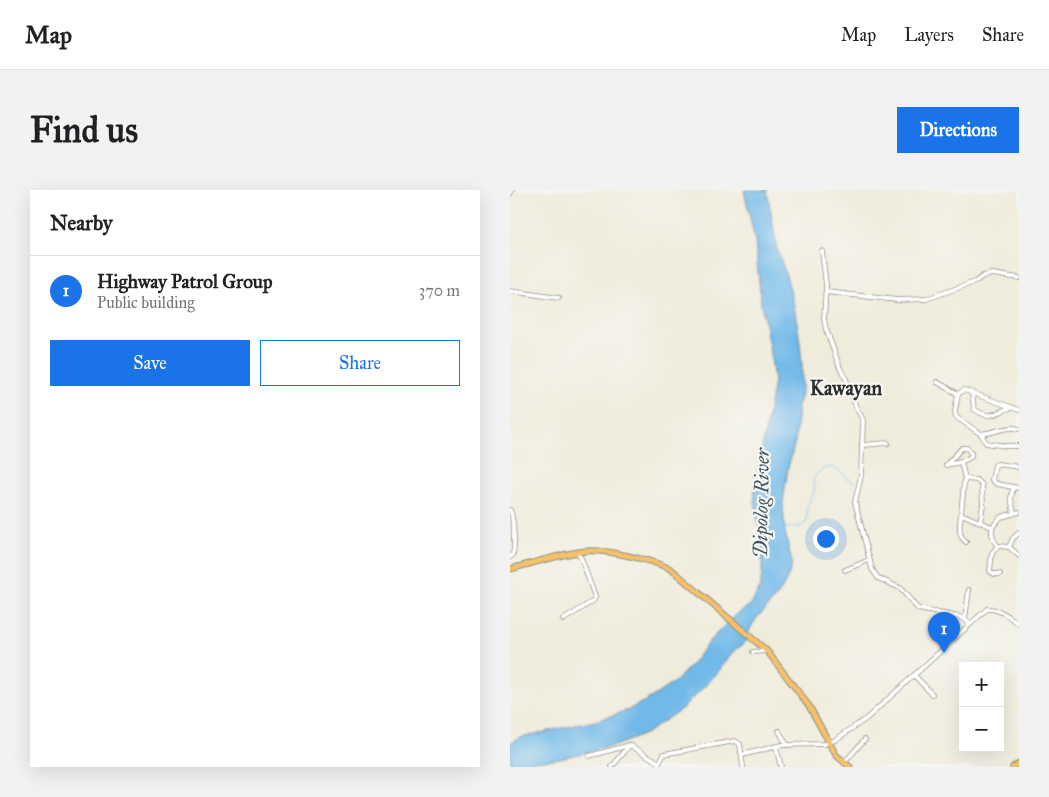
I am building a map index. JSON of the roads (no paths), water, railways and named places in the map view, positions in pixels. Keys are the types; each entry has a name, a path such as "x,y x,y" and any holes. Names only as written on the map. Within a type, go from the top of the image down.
{"main road":[{"path":"510,569 588,551 602,552 671,568 767,651 809,706 836,755 850,767"},
{"path":"1013,767 1019,763"}],"street":[{"path":"510,194 512,190"},
{"path":"822,251 826,292 824,319 826,329 840,368 863,420 861,476 855,502 869,560 875,575 900,588 918,609 965,619 971,624"},
{"path":"826,292 897,300 926,299 974,282 983,276 992,274 1019,278"},
{"path":"510,291 559,298"},
{"path":"936,382 958,394"},
{"path":"1019,410 962,390 958,394 955,412 956,417 981,434 986,442 994,445 1019,446"},
{"path":"972,393 974,409 983,415 989,416 1010,407"},
{"path":"981,434 992,434 1011,427 1019,429"},
{"path":"992,434 994,445"},
{"path":"862,445 888,443"},
{"path":"962,448 966,448 971,453 971,457 961,462 947,465 946,465 962,448"},
{"path":"961,462 965,480 960,536 966,542"},
{"path":"993,482 995,465 1019,466"},
{"path":"965,480 977,480 983,487 980,522"},
{"path":"983,487 993,482 1012,488 1019,488"},
{"path":"1012,488 1011,498 1014,513"},
{"path":"510,510 514,548 513,555 510,557"},
{"path":"1019,512 1001,517 992,526 993,539 998,546 1009,547 1019,556"},
{"path":"961,514 992,526"},
{"path":"1009,547 1013,538 1019,533"},
{"path":"998,546 992,553 990,571 994,574 1000,574"},
{"path":"563,620 586,606 595,597 577,552"},
{"path":"844,570 869,560"},
{"path":"965,619 969,590"},
{"path":"742,755 787,745 829,743 867,718 983,612 991,609 1004,614 1019,624"},
{"path":"753,652 767,651"},
{"path":"914,675 932,694"},
{"path":"779,731 787,745"},
{"path":"844,763 865,739"},
{"path":"656,767 664,754 735,741 740,744 743,767"},
{"path":"612,767 630,745"},
{"path":"589,756 630,745 658,762"},
{"path":"776,747 781,767"}],"water":[{"name":"Dipolog River","path":"744,190 767,190 777,249 794,305 800,342 802,390 798,405 795,442 788,468 783,503 785,532 792,563 788,577 779,594 756,619 750,629 746,642 734,651 714,677 684,707 646,733 617,745 561,758 534,761 533,764 525,767 510,767 510,743 520,737 595,721 628,710 676,681 710,640 737,614 751,604 759,590 762,575 762,539 754,493 774,381 761,303 755,241"}],"waterway":[{"path":"784,528 800,527 807,522 807,507 815,489 813,479 824,468 833,468 854,482"}],"place":[{"name":"Highway Patrol Group","path":"944,653"}],"district":[{"name":"Kawayan","path":"846,388"}]}
